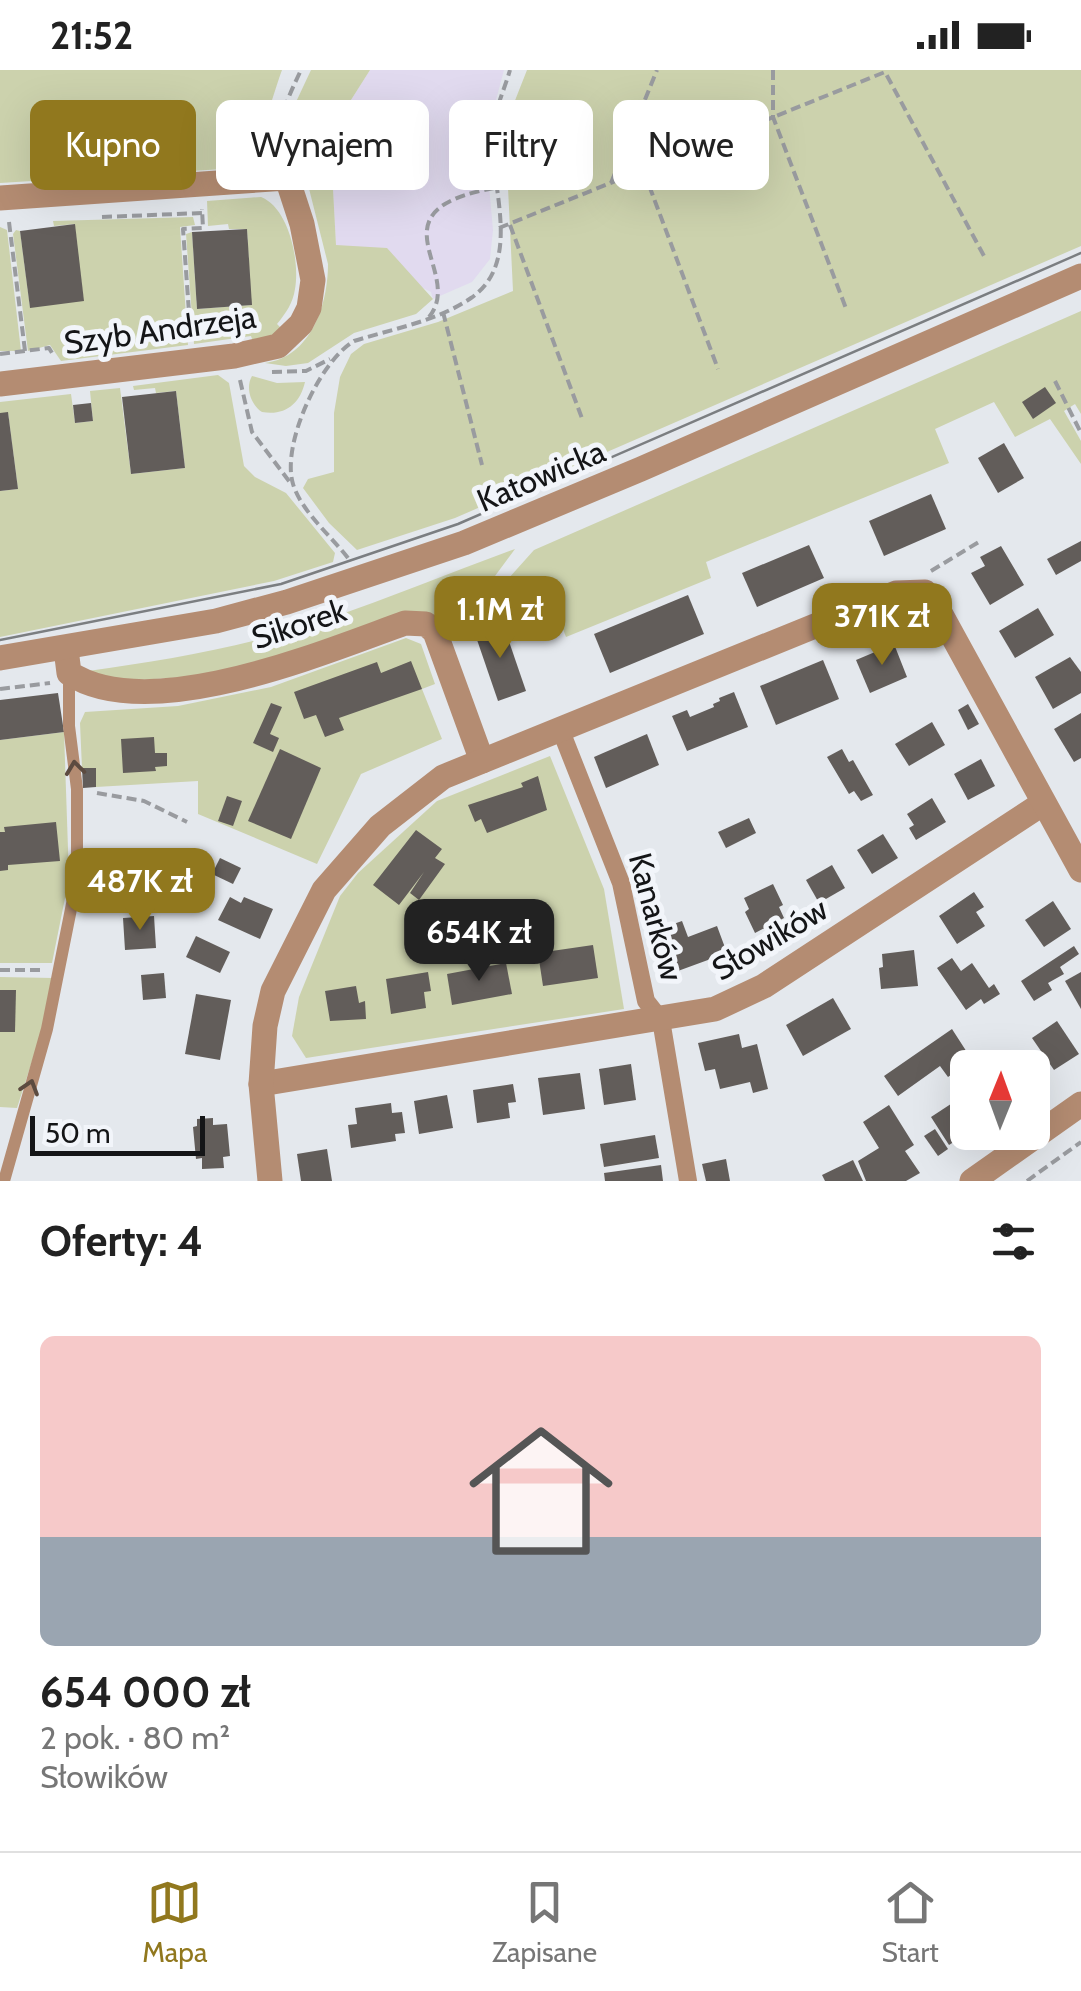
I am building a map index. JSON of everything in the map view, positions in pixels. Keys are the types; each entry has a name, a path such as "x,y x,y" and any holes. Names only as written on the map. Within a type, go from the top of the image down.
{"street":[{"path":"3,198 216,183"},
{"name":"Szyb Andrzeja","path":"0,384 234,356 278,346 301,324 308,308 312,268 291,190"},
{"name":"Katowicka","path":"0,658 68,668 464,543 642,470 1081,276"},
{"path":"270,1181 261,1084 273,991 324,890 380,826 442,778 896,593 918,592 934,600 1081,870"},
{"name":"Sikorek","path":"68,668 105,687 181,689 271,671 405,622 416,622 435,632 482,761"},
{"name":"Kanarków","path":"561,731 621,883 646,1001 662,1020 688,1181"},
{"name":"Słowików","path":"261,1084 715,1010 764,986 1042,804"},
{"path":"972,1181 1081,1104"}],"lane":[{"path":"4,1181 47,1029 76,879 77,789 69,726 68,668"}],"path":[{"path":"287,100 302,70"},
{"path":"501,100 510,70"},
{"path":"499,228 611,183 658,70"},
{"path":"773,70 773,117 847,310"},
{"path":"769,119 884,72 984,256"},
{"path":"190,326 183,230 203,228 200,184"},
{"path":"429,317 437,297 425,238 430,222 444,203 486,190"},
{"path":"294,486 292,452 300,422 334,357 354,341 444,312 472,297 496,274 501,252 496,190"},
{"path":"651,190 718,368"},
{"path":"0,354 25,352 3,198"},
{"path":"120,218 202,214"},
{"path":"510,225 583,421"},
{"path":"444,312 482,465"},
{"path":"234,356 252,432 364,577"},
{"path":"1056,382 1081,433"},
{"path":"918,592 933,567 982,540"},
{"path":"0,689 68,668"},
{"path":"77,789 144,801 187,822"},
{"path":"0,970 59,970"},
{"path":"1026,1181 1081,1142"}],"shaded area":[{"path":"370,70 504,70 496,100 449,100 449,190 489,190 493,230 490,259 472,282 433,299 431,292 336,245 333,190 429,190 429,100 351,100"}],"green space":[{"path":"0,70 282,70 272,100 216,100 216,169 196,171 196,100 30,100 30,181 0,183"},
{"path":"311,70 370,70 351,100 297,100"},
{"path":"527,70 1081,70 1081,246 455,518 357,550 329,523 303,488 308,479 334,472 334,413 340,377 351,354 364,344 438,322 513,291 508,190 593,190 593,100 515,100"},
{"path":"309,190 333,190 336,245 387,248 433,299 416,314 354,333 308,363 265,363 294,351 314,327 325,296 328,264"},
{"path":"261,197 279,212 294,250 295,289 289,308 277,324 282,329 253,342 251,336 194,344 186,234 192,232 197,309 251,305 247,229 229,229 228,224 208,226 207,201"},
{"path":"193,217 195,225 180,227 188,345 61,361 50,345 28,351 13,234 16,230 20,231 30,307 75,224 54,226 53,221"},
{"path":"0,227 7,230 21,351 0,351"},
{"path":"1081,311 1081,414 1075,404 1064,411 1081,441 1081,464 1050,419 1015,437 994,402 935,429 949,463 706,562 711,578 566,637 545,583 481,609 534,550"},
{"path":"218,375 229,383 244,466 255,477 286,493 335,553 333,562 274,581 0,637 0,491 18,489 8,413 0,413 0,402 71,394 75,423 93,421 90,391 120,388 131,474 185,468 176,391 156,393 155,388 134,390 133,386"},
{"path":"252,376 277,383 305,382 290,407 262,412 250,396"},
{"path":"515,549 475,603 433,620 309,647 203,676 121,681 88,671 209,651 299,629"},
{"path":"406,638 421,644 435,684 422,689 442,739 361,774 317,864 198,814 198,781 96,787 96,768 82,768 80,723 85,712 178,706 271,687"},
{"path":"64,732 69,878 52,963 0,963 0,740"},
{"path":"550,756 604,889 624,1009 306,1058 292,1036 299,997 340,896 358,873 437,801"},
{"path":"0,977 53,978 43,1027 17,1108 0,1107"}],"building":[{"path":"75,224 84,301 30,308 20,231"},
{"path":"247,229 252,305 197,309 192,232"},
{"path":"1045,387 1056,403 1033,419 1022,402"},
{"path":"176,391 185,468 131,474 122,397"},
{"path":"91,403 93,421 75,423 73,405"},
{"path":"8,412 18,489 0,491 0,413"},
{"path":"1004,443 1024,478 998,493 978,458"},
{"path":"931,494 946,529 884,556 869,521"},
{"path":"1081,541 1081,561 1056,575 1047,559"},
{"path":"809,545 824,578 757,607 742,573"},
{"path":"1001,546 1024,585 990,605 971,573 985,566 980,557"},
{"path":"688,595 704,634 610,673 594,634"},
{"path":"1038,608 1054,635 1015,658 999,631"},
{"path":"502,621 526,691 498,701 474,631"},
{"path":"894,644 907,677 870,693 856,660"},
{"path":"1070,657 1081,672 1081,693 1053,709 1035,677"},
{"path":"823,660 839,699 776,725 760,686"},
{"path":"411,661 422,689 339,718 344,730 325,737 316,715 304,719 294,692 377,662 381,673"},
{"path":"734,692 748,727 687,751 672,716 687,710 690,717 714,707 719,698"},
{"path":"58,693 64,732 0,740 0,700"},
{"path":"271,703 282,707 270,734 279,738 273,752 253,743"},
{"path":"968,704 979,724 968,730 958,710"},
{"path":"1081,713 1081,758 1074,762 1054,729"},
{"path":"932,722 945,745 909,766 895,744"},
{"path":"647,734 659,765 606,788 594,757"},
{"path":"154,737 155,753 167,753 167,766 155,767 156,771 123,773 121,739"},
{"path":"280,749 321,768 291,839 248,821"},
{"path":"842,749 873,795 861,801 854,791 849,794 827,757"},
{"path":"981,759 995,786 968,800 954,774"},
{"path":"82,768 96,768 96,787 83,788"},
{"path":"538,776 547,810 487,833 481,819 475,822 468,805 523,787 521,783"},
{"path":"227,796 242,801 233,826 218,821"},
{"path":"932,798 946,822 916,840 909,828 914,825 907,814"},
{"path":"749,818 756,833 726,848 718,832"},
{"path":"56,822 60,861 8,865 8,870 0,871 0,832 5,832 4,827"},
{"path":"416,830 442,849 435,858 445,864 419,900 410,893 424,872 399,905 373,885"},
{"path":"883,834 898,858 872,874 857,850"},
{"path":"220,858 241,868 233,884 212,874"},
{"path":"832,865 845,888 819,903 806,880"},
{"path":"773,884 783,905 779,907 784,918 755,933 745,912 749,909 744,898"},
{"path":"974,892 984,907 976,912 985,926 957,944 939,916"},
{"path":"230,897 241,903 244,897 273,909 260,939 218,920"},
{"path":"1053,901 1071,929 1044,947 1025,920"},
{"path":"154,916 156,948 125,950 123,918"},
{"path":"682,921 688,937 717,926 727,953 667,975 648,933"},
{"path":"196,936 230,952 220,973 186,957"},
{"path":"593,945 598,978 543,986 538,953"},
{"path":"1074,946 1079,954 1060,967 1064,974 1048,983 1052,990 1034,1001 1021,981"},
{"path":"914,950 918,986 881,989 882,954"},
{"path":"952,958 961,971 972,963 989,988 994,984 1000,994 984,1004 981,999 966,1010 937,968"},
{"path":"506,963 512,994 452,1005 447,974"},
{"path":"428,972 431,991 424,992 426,1008 391,1014 386,979"},
{"path":"1081,972 1081,1009 1065,981"},
{"path":"164,973 166,998 143,1000 141,975"},
{"path":"356,986 359,1003 365,1001 366,1019 330,1021 325,991"},
{"path":"0,990 16,990 15,1032 0,1032"},
{"path":"196,994 231,1000 220,1060 185,1054"},
{"path":"833,998 851,1029 803,1056 786,1025"},
{"path":"1057,1021 1079,1054 1054,1070 1050,1050 1040,1050 1032,1038"},
{"path":"952,1029 966,1050 950,1050 948,1077 940,1066 898,1096 884,1076"},
{"path":"739,1034 742,1048 757,1044 768,1089 753,1093 750,1082 720,1089 715,1069 705,1071 698,1043"},
{"path":"631,1064 636,1100 604,1105 599,1069"},
{"path":"580,1073 585,1109 543,1115 538,1078"},
{"path":"513,1084 516,1102 508,1103 510,1118 477,1123 473,1090"},
{"path":"447,1095 453,1128 419,1134 414,1101"},
{"path":"391,1103 392,1113 402,1112 405,1133 395,1134 396,1141 351,1148 348,1125 357,1124 355,1108"},
{"path":"889,1105 914,1145 905,1151 920,1173 906,1181 866,1181 858,1161 879,1148 863,1122"},
{"path":"950,1105 950,1144 949,1145 931,1117"},
{"path":"213,1118 213,1125 227,1124 230,1156 223,1157 224,1168 202,1169 202,1158 196,1159 193,1127 197,1126 197,1119"},
{"path":"935,1129 948,1149 938,1156 924,1136"},
{"path":"655,1135 659,1158 604,1167 600,1144"},
{"path":"327,1149 332,1181 301,1181 297,1154"},
{"path":"726,1159 730,1181 706,1181 702,1164"},
{"path":"853,1160 863,1181 825,1181 822,1175"},
{"path":"661,1165 663,1181 605,1181 604,1173"}],"tram line":[{"path":"0,640 281,584 458,524 1081,253"}]}
